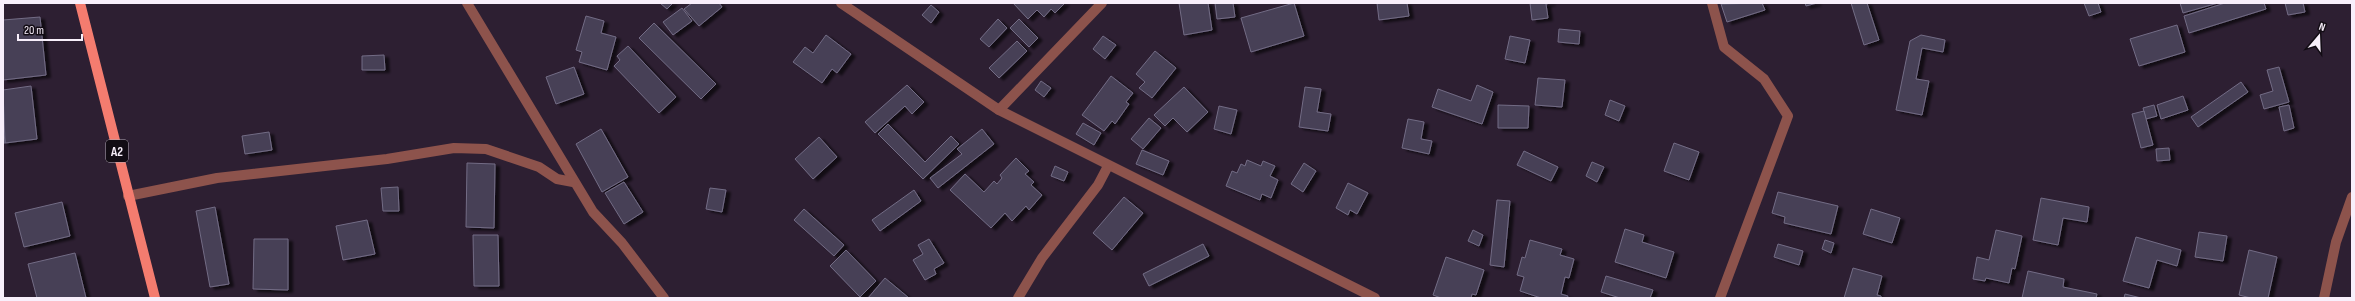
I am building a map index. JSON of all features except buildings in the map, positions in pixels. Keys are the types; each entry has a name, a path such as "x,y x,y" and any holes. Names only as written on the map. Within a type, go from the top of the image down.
{"main road":[{"name":"A2","path":"80,3 155,298"}],"street":[{"path":"467,3 573,182 593,212 622,243 664,298"},
{"path":"841,3 999,110 1108,166 1274,246 1374,298"},
{"path":"999,110 1102,3"},
{"path":"1712,3 1724,47 1764,79 1788,116 1720,298"},
{"path":"128,196 217,178 387,160 454,148 486,149 540,167 557,179 573,182"},
{"path":"1018,298 1042,258 1098,185 1108,166"},
{"path":"2324,298 2336,242 2352,196"}]}
